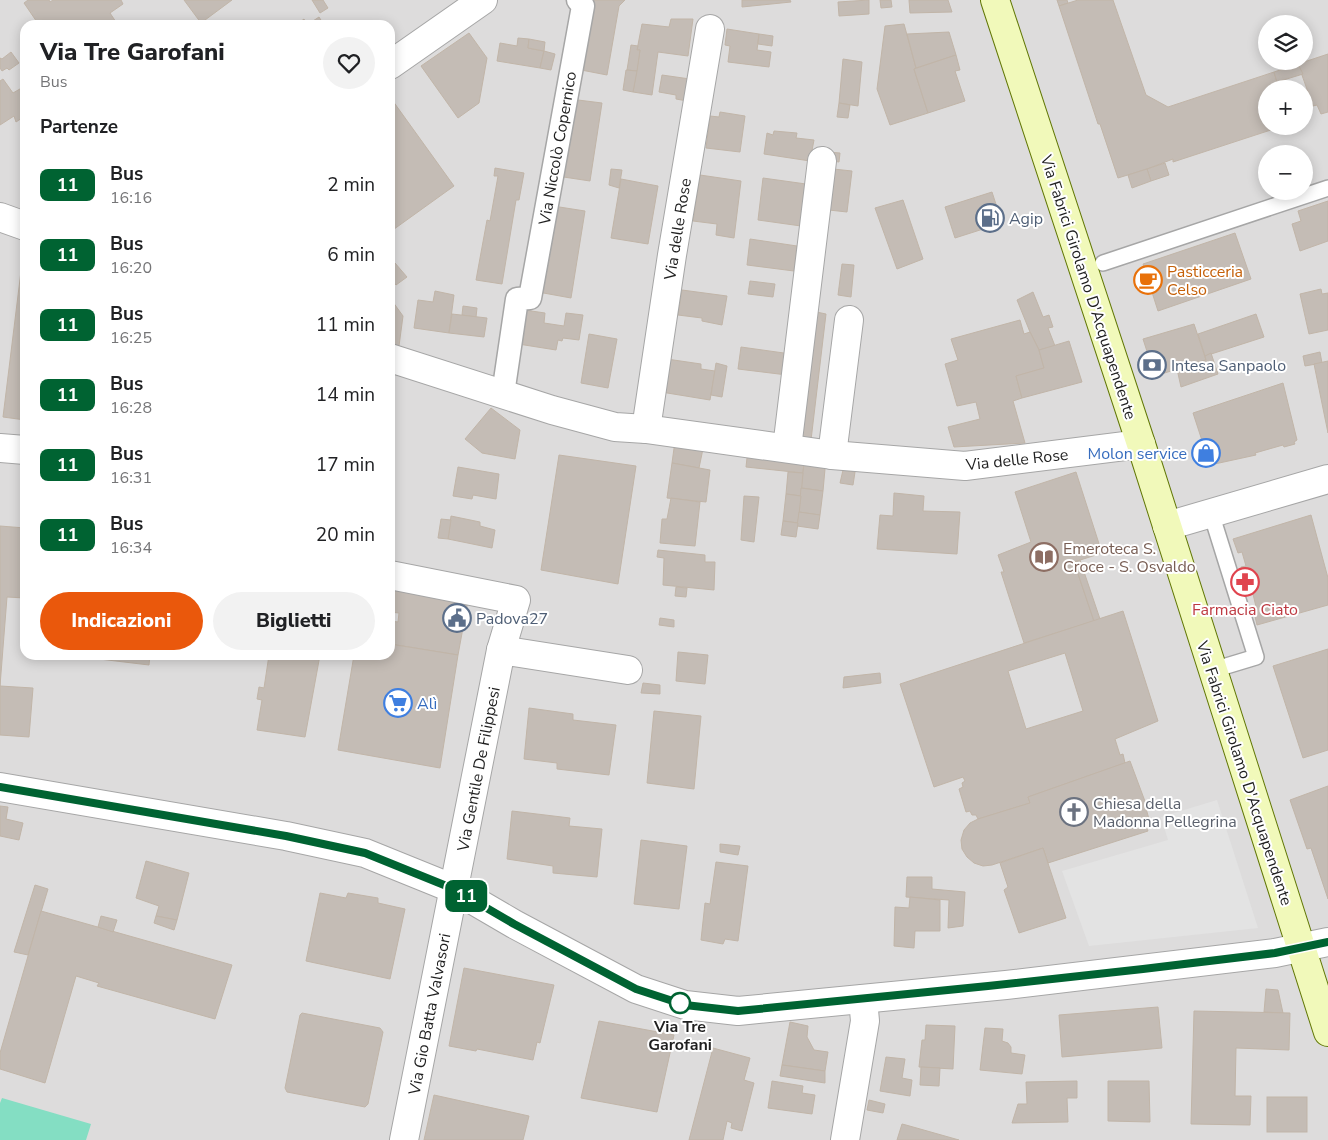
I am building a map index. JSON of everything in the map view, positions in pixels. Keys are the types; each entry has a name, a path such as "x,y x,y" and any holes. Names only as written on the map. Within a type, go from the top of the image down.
{"main road":[{"name":"Via Fabrici Girolamo D'Acquapendente","path":"994,0 1141,444 1328,1032"}],"street":[{"path":"395,62 484,0"},
{"name":"Via Niccolò Copernico","path":"503,394 517,299 530,298 583,6 578,0"},
{"name":"Via delle Rose","path":"646,429 672,255 710,29"},
{"path":"786,448 822,161"},
{"path":"0,217 20,224"},
{"path":"832,455 849,320"},
{"name":"Via delle Rose","path":"395,360 552,410 615,427 646,429 832,455 965,466 1141,444"},
{"path":"0,448 20,450"},
{"path":"1167,526 1328,479"},
{"name":"Via Gentile De Filippesi","path":"395,576 516,600 501,650 454,889"},
{"path":"501,650 628,670"},
{"path":"0,787 286,836 365,853 454,889 514,924 636,989 685,1005 738,1011 863,999 1275,953 1328,942"},
{"name":"Via Gio Batta Valvasori","path":"404,1140 454,889"},
{"path":"844,1140 865,1021 863,999"}],"lane":[{"path":"1103,263 1328,188"},
{"path":"1211,513 1256,657 1213,670"}],"shaded area":[{"path":"0,0 1328,0 1328,1140 0,1140"},
{"path":"1217,800 1258,928 1089,946 1062,871 1168,840 1161,817"}],"green space":[{"path":"2,1098 91,1124 86,1140 0,1140 0,1103"}],"building":[{"path":"28,0 49,0 50,2 53,0 121,0 123,4 110,13 115,20 36,20 24,3"},
{"path":"184,0 232,0 205,20 199,20"},
{"path":"312,0 323,0 328,8 320,13"},
{"path":"587,0 625,0 619,6 607,75 576,69"},
{"path":"742,0 790,0 791,2 742,7"},
{"path":"869,0 869,14 839,16 838,2"},
{"path":"880,0 891,0 892,7 881,8"},
{"path":"909,0 948,0 952,12 910,13"},
{"path":"1057,0 1067,0 1068,3 1059,6"},
{"path":"1078,0 1113,0 1146,95 1168,107 1274,72 1276,80 1258,80 1258,134 1173,162 1173,159 1118,178 1059,6"},
{"path":"671,19 693,19 688,56 658,52 652,95 633,92 640,50 637,50 642,24 669,27"},
{"path":"904,24 916,68 914,69 928,113 890,125 877,89 885,26"},
{"path":"727,29 759,34 757,50 771,52 769,67 728,62 730,46 725,45"},
{"path":"949,32 956,55 916,68 907,34"},
{"path":"469,33 487,58 479,103 458,118 421,66"},
{"path":"759,34 773,36 772,46 758,44"},
{"path":"518,38 529,39 528,48 544,51 540,68 497,61 500,43 517,46"},
{"path":"529,39 545,42 544,51 528,48"},
{"path":"631,45 638,46 637,50 640,50 637,71 627,70"},
{"path":"544,51 555,54 551,70 540,68"},
{"path":"11,52 19,63 9,70 7,68 2,71 0,68 0,58 2,59"},
{"path":"1328,54 1328,112 1321,114 1317,105 1313,106 1313,80 1304,80 1300,70 1313,70 1313,59"},
{"path":"956,55 960,70 955,71 965,101 928,113 914,69"},
{"path":"843,59 862,62 858,106 839,103"},
{"path":"626,70 637,71 633,92 623,90"},
{"path":"1280,70 1301,70 1303,74 1284,80 1276,80 1274,72"},
{"path":"662,75 690,79 687,101 676,99 676,95 659,92"},
{"path":"3,79 13,93 20,89 20,119 16,122 14,116 0,125 0,81"},
{"path":"570,99 602,103 590,181 557,176"},
{"path":"839,103 850,105 848,118 837,117"},
{"path":"395,104 454,186 395,228"},
{"path":"720,112 745,116 740,152 706,148 710,116 719,117"},
{"path":"774,131 797,133 796,138 814,140 810,161 764,154 767,133 773,135"},
{"path":"827,152 840,153 839,162 826,160"},
{"path":"1165,163 1169,175 1151,181 1147,169"},
{"path":"495,168 524,173 519,200 516,200 502,284 476,280 487,220 490,221 498,176 494,176"},
{"path":"824,168 852,171 847,212 820,209"},
{"path":"611,169 622,170 619,188 609,185"},
{"path":"1147,169 1151,181 1132,188 1128,175"},
{"path":"700,175 741,181 734,238 716,235 717,224 693,221"},
{"path":"763,178 806,184 801,226 758,220"},
{"path":"621,179 658,186 648,244 611,238"},
{"path":"992,192 1002,223 955,238 945,207"},
{"path":"903,200 923,259 897,269 875,208"},
{"path":"1328,201 1328,241 1300,251 1292,224 1301,221 1298,211"},
{"path":"553,206 585,211 571,298 538,292"},
{"path":"1235,233 1251,279 1158,311 1143,264"},
{"path":"750,239 797,246 794,271 747,265"},
{"path":"395,263 407,277 396,285 395,284"},
{"path":"842,264 854,265 851,297 838,295"},
{"path":"20,279 20,419 3,417"},
{"path":"750,281 775,284 773,297 748,294"},
{"path":"1321,289 1322,294 1328,293 1328,330 1309,334 1300,294"},
{"path":"682,290 727,296 722,325 702,321 702,318 678,315"},
{"path":"435,291 454,295 449,333 414,328 418,300 433,302"},
{"path":"1033,292 1043,317 1049,315 1053,327 1048,328 1055,346 1039,350 1017,300"},
{"path":"395,305 403,316 399,346 395,345"},
{"path":"463,306 477,308 476,317 462,315"},
{"path":"518,309 545,313 544,323 564,326 566,313 583,315 579,340 563,338 562,341 558,340 556,350 512,343"},
{"path":"807,310 826,314 811,440 791,436"},
{"path":"452,314 487,318 484,337 449,333"},
{"path":"1256,314 1264,337 1205,356 1198,334"},
{"path":"1020,320 1024,334 1030,332 1039,350 1044,368 1016,376 1022,398 1013,401 1025,443 954,447 948,427 980,419 976,402 957,406 945,364 958,360 951,339"},
{"path":"1194,324 1206,360 1155,376 1143,339"},
{"path":"589,334 617,339 608,388 581,383"},
{"path":"1069,341 1082,382 1022,398 1016,376 1044,368 1039,350"},
{"path":"741,347 791,354 787,375 738,369"},
{"path":"1320,352 1322,363 1305,366 1303,356"},
{"path":"1211,353 1218,374 1181,387 1177,369 1206,360 1205,356"},
{"path":"660,358 701,364 701,369 715,371 710,400 655,391"},
{"path":"1328,361 1328,433 1314,364"},
{"path":"716,363 727,366 722,397 711,395"},
{"path":"1283,383 1297,440 1294,442 1295,444 1284,447 1283,445 1255,453 1256,455 1210,465 1193,413"},
{"path":"491,408 520,430 515,459 482,453 465,439"},
{"path":"675,441 704,444 699,468 672,463"},
{"path":"748,449 805,456 803,473 746,467"},
{"path":"559,455 636,466 618,584 541,570"},
{"path":"805,456 826,458 823,491 801,488"},
{"path":"672,463 710,470 706,502 667,498"},
{"path":"458,467 499,474 496,499 473,495 472,499 453,496"},
{"path":"843,470 855,472 853,485 840,483"},
{"path":"788,472 803,473 801,496 786,494"},
{"name":"Emeroteca S. Croce - S. Osvaldo","path":"1076,472 1102,553 1074,562 1094,621 1024,643 1001,572 1004,572 998,555 1031,542 1015,492"},
{"path":"801,488 823,491 820,515 799,512"},
{"path":"894,493 924,496 923,511 960,512 957,554 877,549 880,515 893,516"},
{"path":"786,494 801,496 798,523 783,521"},
{"path":"744,496 759,497 754,542 741,540"},
{"path":"671,498 700,502 695,546 660,543 662,519 667,519"},
{"path":"799,512 820,515 818,529 797,526"},
{"path":"1311,515 1328,578 1328,605 1257,625 1254,612 1257,611 1253,594 1248,594 1241,567 1246,566 1242,552 1238,553 1233,539"},
{"path":"451,516 480,522 480,526 495,530 492,548 448,539"},
{"path":"441,519 451,520 448,539 438,538"},
{"path":"783,521 798,523 796,537 781,535"},
{"path":"0,526 20,528 20,598 7,597 0,686"},
{"path":"658,550 705,555 705,562 715,562 714,590 663,585 664,558 657,557"},
{"path":"1080,560 1100,619 1094,621 1074,562"},
{"path":"395,583 469,595 458,655 395,645 395,622 398,622 399,613 395,613"},
{"path":"676,587 687,588 686,597 675,596"},
{"path":"1123,611 1158,721 1115,739 1120,755 1123,754 1125,763 1028,797 1030,803 978,819 970,811 966,812 959,789 963,787 962,783 965,781 963,777 934,787 900,684","holes":["1065,653 1083,711 1026,729 1008,671"]},
{"path":"660,618 674,620 674,627 659,625"},
{"name":"Alì","path":"395,645 458,655 440,768 338,750 353,660 395,660"},
{"path":"1328,649 1328,750 1303,758 1273,666"},
{"path":"678,652 708,655 705,684 676,681"},
{"path":"108,660 150,660 149,665"},
{"path":"268,660 319,660 305,737 257,730 262,700 257,699 259,687 264,688"},
{"path":"880,673 881,683 843,688 844,677"},
{"path":"643,683 660,685 660,694 641,693"},
{"path":"0,686 33,688 29,737 0,735"},
{"path":"529,708 573,714 573,720 616,725 609,775 557,769 557,763 524,759"},
{"path":"654,711 701,716 694,789 647,783"},
{"name":"Chiesa della Madonna Pellegrina","path":"1130,761 1146,804 1149,819 1144,821 1148,831 1048,863 1043,848 992,865 983,866 974,863 962,849 961,840 964,830 970,823 1030,803 1028,797"},
{"path":"1328,786 1328,899 1311,848 1307,849 1290,800"},
{"path":"0,806 8,807 6,819 23,823 19,840 0,836"},
{"path":"512,811 570,818 569,826 602,829 597,877 553,873 553,866 507,859"},
{"path":"641,840 687,846 679,909 634,904"},
{"path":"720,844 740,846 738,855 720,852"},
{"path":"1043,848 1066,918 1019,933 1004,890 1008,887 1000,863"},
{"path":"146,861 189,873 177,920 156,916 159,906 136,898"},
{"path":"716,862 748,866 738,941 725,939 723,944 701,940 705,903 710,904"},
{"path":"907,877 932,877 932,889 965,892 963,926 948,928 949,900 906,897"},
{"path":"35,885 48,889 28,955 14,952"},
{"path":"320,893 346,898 348,893 378,898 378,903 405,909 390,979 306,961"},
{"path":"910,897 940,900 940,931 915,931 914,948 894,946 895,907 909,908"},
{"path":"41,911 232,965 215,1019 97,986 99,983 76,976 45,1083 0,1069 0,1053"},
{"path":"101,916 117,920 113,932 98,927"},
{"path":"156,916 177,920 174,930 154,923"},
{"path":"464,968 554,985 540,1043 537,1042 533,1060 477,1049 476,1051 449,1046"},
{"path":"1266,989 1278,990 1283,1013 1264,1012"},
{"path":"1158,1007 1162,1048 1062,1057 1059,1015"},
{"path":"1194,1011 1290,1013 1289,1050 1236,1048 1235,1096 1251,1096 1250,1125 1191,1124"},
{"path":"302,1013 380,1028 383,1032 368,1104 365,1107 287,1092 285,1088 300,1015"},
{"path":"599,1021 674,1035 657,1112 581,1098"},
{"path":"790,1022 808,1026 807,1037 814,1050 828,1052 825,1071 782,1065"},
{"path":"926,1025 955,1026 953,1069 919,1067"},
{"path":"985,1028 1003,1029 1002,1041 1008,1043 1011,1047 1011,1053 1025,1055 1022,1074 980,1070"},
{"path":"713,1048 750,1058 744,1080 754,1083 742,1131 731,1128 732,1123 727,1121 723,1140 689,1140"},
{"path":"886,1057 905,1059 902,1078 912,1080 910,1096 880,1091"},
{"path":"782,1065 825,1071 825,1083 780,1076"},
{"path":"921,1067 940,1068 939,1086 920,1085"},
{"path":"772,1081 803,1086 802,1093 815,1095 812,1114 768,1108"},
{"path":"1077,1081 1077,1098 1067,1098 1068,1122 1012,1123 1018,1104 1027,1104 1026,1082"},
{"path":"1108,1081 1149,1081 1150,1122 1108,1121"},
{"path":"434,1095 529,1116 523,1140 424,1140"},
{"path":"1267,1097 1307,1097 1307,1132 1267,1132"},
{"path":"869,1100 885,1104 883,1113 867,1110"},
{"path":"902,1124 906,1125 959,1140 897,1140"}],"bus line":[{"name":"11","path":"0,787 286,836 365,853 454,889 514,924 636,989 685,1005 738,1011 1006,985 1275,953 1328,942"}],"place":[{"name":"Agip","path":"990,218"},
{"name":"Pasticceria Celso","path":"1148,280"},
{"name":"Intesa Sanpaolo","path":"1152,365"},
{"name":"Molon service","path":"1206,453"},
{"name":"Emeroteca S. Croce - S. Osvaldo","path":"1044,557"},
{"name":"Farmacia Ciato","path":"1245,582"},
{"name":"Padova27","path":"457,618"},
{"name":"Alì","path":"398,703"},
{"name":"Chiesa della Madonna Pellegrina","path":"1074,812"},
{"name":"Via Tre Garofani","path":"680,1003"}]}
